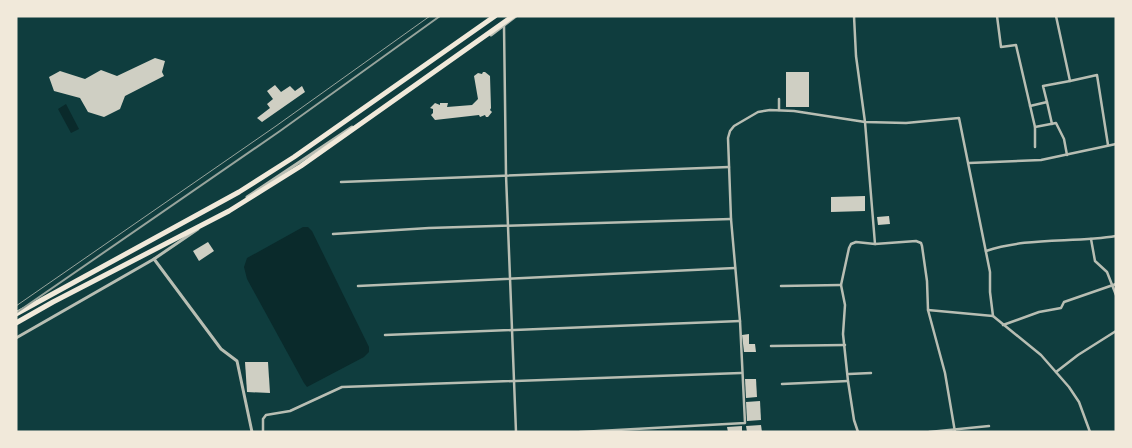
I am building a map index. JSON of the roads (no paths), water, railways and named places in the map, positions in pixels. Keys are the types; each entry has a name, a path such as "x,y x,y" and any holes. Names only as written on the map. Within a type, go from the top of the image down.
{"highway":[{"path":"16,314 240,192 294,157 495,16"},
{"path":"16,323 52,302 229,211 301,166 514,16"}],"street":[{"path":"275,16 282,17"},
{"path":"16,338 154,259 504,26 514,16"},
{"path":"854,16 856,56 865,122 875,244"},
{"path":"998,16 1001,47 1016,45 1035,127 1035,147"},
{"path":"1056,16 1070,81"},
{"path":"504,26 506,175 516,432"},
{"path":"1052,124 1043,86 1097,75 1108,145"},
{"path":"779,99 779,110"},
{"path":"1030,106 1047,102"},
{"path":"580,432 667,430 745,424 740,321 731,219 728,138 734,126 758,112 794,110 865,122 906,123 959,118 990,272 993,316"},
{"path":"1035,127 1056,123 1064,139 1067,155"},
{"path":"968,163 1041,160 1116,144"},
{"path":"341,182 729,166"},
{"path":"332,234 429,228 731,219"},
{"path":"986,251 1035,243 1116,236"},
{"path":"1091,239 1095,261 1107,272 1116,295"},
{"path":"858,432 854,420 848,381 849,374 843,334 845,305 841,285 850,244 856,242 875,244 916,241 921,243 928,310 945,373 955,431"},
{"path":"154,259 221,349 237,361 252,432"},
{"path":"358,286 735,268"},
{"path":"1003,325 1039,312 1061,308 1064,302 1116,284"},
{"path":"781,286 841,285"},
{"path":"928,310 993,316 1041,355 1069,387 1079,402 1090,432"},
{"path":"385,334 740,321"},
{"path":"1056,372 1083,351 1116,331"},
{"path":"771,346 845,345"},
{"path":"262,432 263,418 266,415 290,410 342,387 742,372"},
{"path":"849,374 871,373"},
{"path":"782,384 848,381"},
{"path":"929,432 955,431 989,426"}],"water":[{"path":"66,104 79,129 71,133 58,109"},
{"path":"303,227 308,227 312,231 369,347 369,352 364,357 307,387 247,279 244,267 247,258"}],"tram line":[{"path":"16,306 276,126 430,16"}],"railway":[{"path":"16,313 280,131 440,16"}]}
